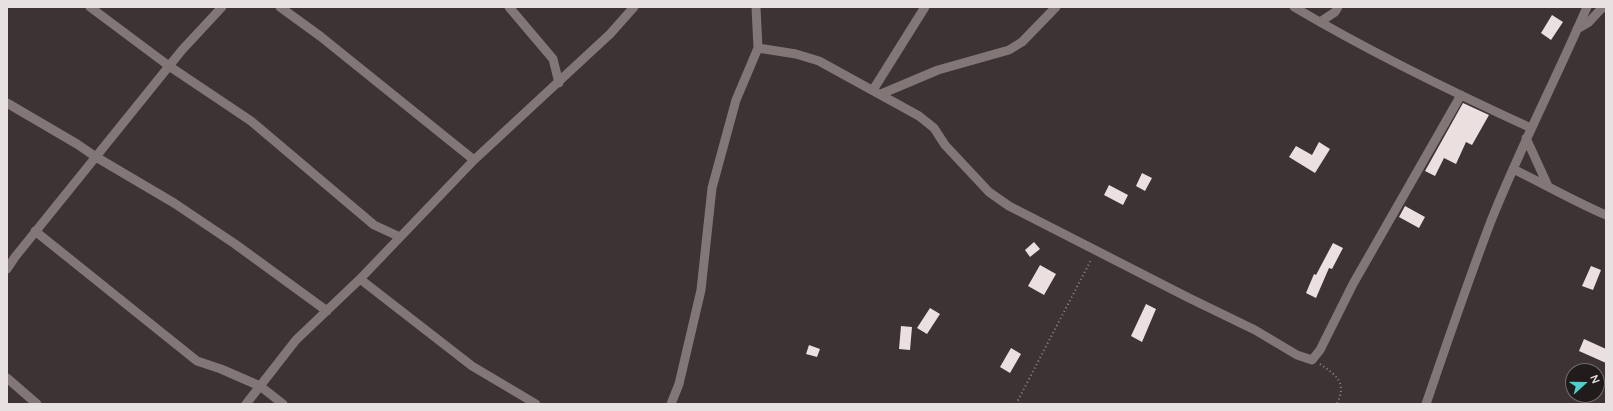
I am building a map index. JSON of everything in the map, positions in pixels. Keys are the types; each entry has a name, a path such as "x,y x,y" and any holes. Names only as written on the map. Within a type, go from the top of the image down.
{"street":[{"path":"90,7 169,66 251,121 374,225 400,237"},
{"path":"7,269 35,231 182,50 222,7"},
{"path":"280,7 320,36 474,160"},
{"path":"509,7 550,56 556,68 559,83"},
{"path":"246,404 296,340 360,279 474,160 559,83 610,34 634,7"},
{"path":"877,92 925,7"},
{"path":"877,92 938,70 1008,50 1022,42 1056,7"},
{"path":"1294,7 1461,96 1531,128"},
{"path":"1320,22 1335,12 1338,7"},
{"path":"1426,404 1491,221 1526,138 1587,7"},
{"path":"1578,29 1589,22 1601,9 1605,7"},
{"path":"671,404 679,384 701,290 712,188 736,100 758,48 756,8"},
{"path":"758,48 796,54 819,61 877,92 919,116 934,128 945,145 989,192 1009,206 1255,330 1297,355 1312,360 1320,350 1353,284 1461,96"},
{"path":"7,103 174,203 235,244 327,311"},
{"path":"1526,138 1548,186"},
{"path":"1513,169 1576,202 1606,215"},
{"path":"35,231 197,361 221,369 260,386 283,404"},
{"path":"360,279 472,366 536,404"},
{"path":"7,378 37,404"}],"path":[{"path":"1016,404 1096,250"},
{"path":"1312,360 1336,375 1341,384 1342,391 1337,404"}],"building":[{"path":"1552,15 1563,22 1551,40 1541,33"},
{"path":"1463,103 1489,115 1472,145 1466,142 1456,164 1444,158 1435,176 1425,171"},
{"path":"1319,142 1330,149 1315,173 1289,157 1296,146 1312,155"},
{"path":"1142,173 1152,178 1145,191 1136,186"},
{"path":"1109,185 1128,195 1123,205 1104,195"},
{"path":"1405,206 1425,217 1419,228 1399,217"},
{"path":"1034,242 1040,249 1030,257 1025,250"},
{"path":"1333,243 1343,248 1332,269 1329,268 1316,298 1306,293 1314,274 1316,275"},
{"path":"1040,265 1056,274 1044,295 1028,286"},
{"path":"1591,266 1601,270 1593,290 1582,286"},
{"path":"1146,304 1156,309 1142,342 1131,336"},
{"path":"930,308 940,314 927,334 917,328"},
{"path":"901,326 912,327 910,350 899,349"},
{"path":"1584,339 1606,349 1606,363 1579,351"},
{"path":"809,345 820,349 817,357 806,354"},
{"path":"1011,348 1021,354 1010,373 1000,367"}]}
